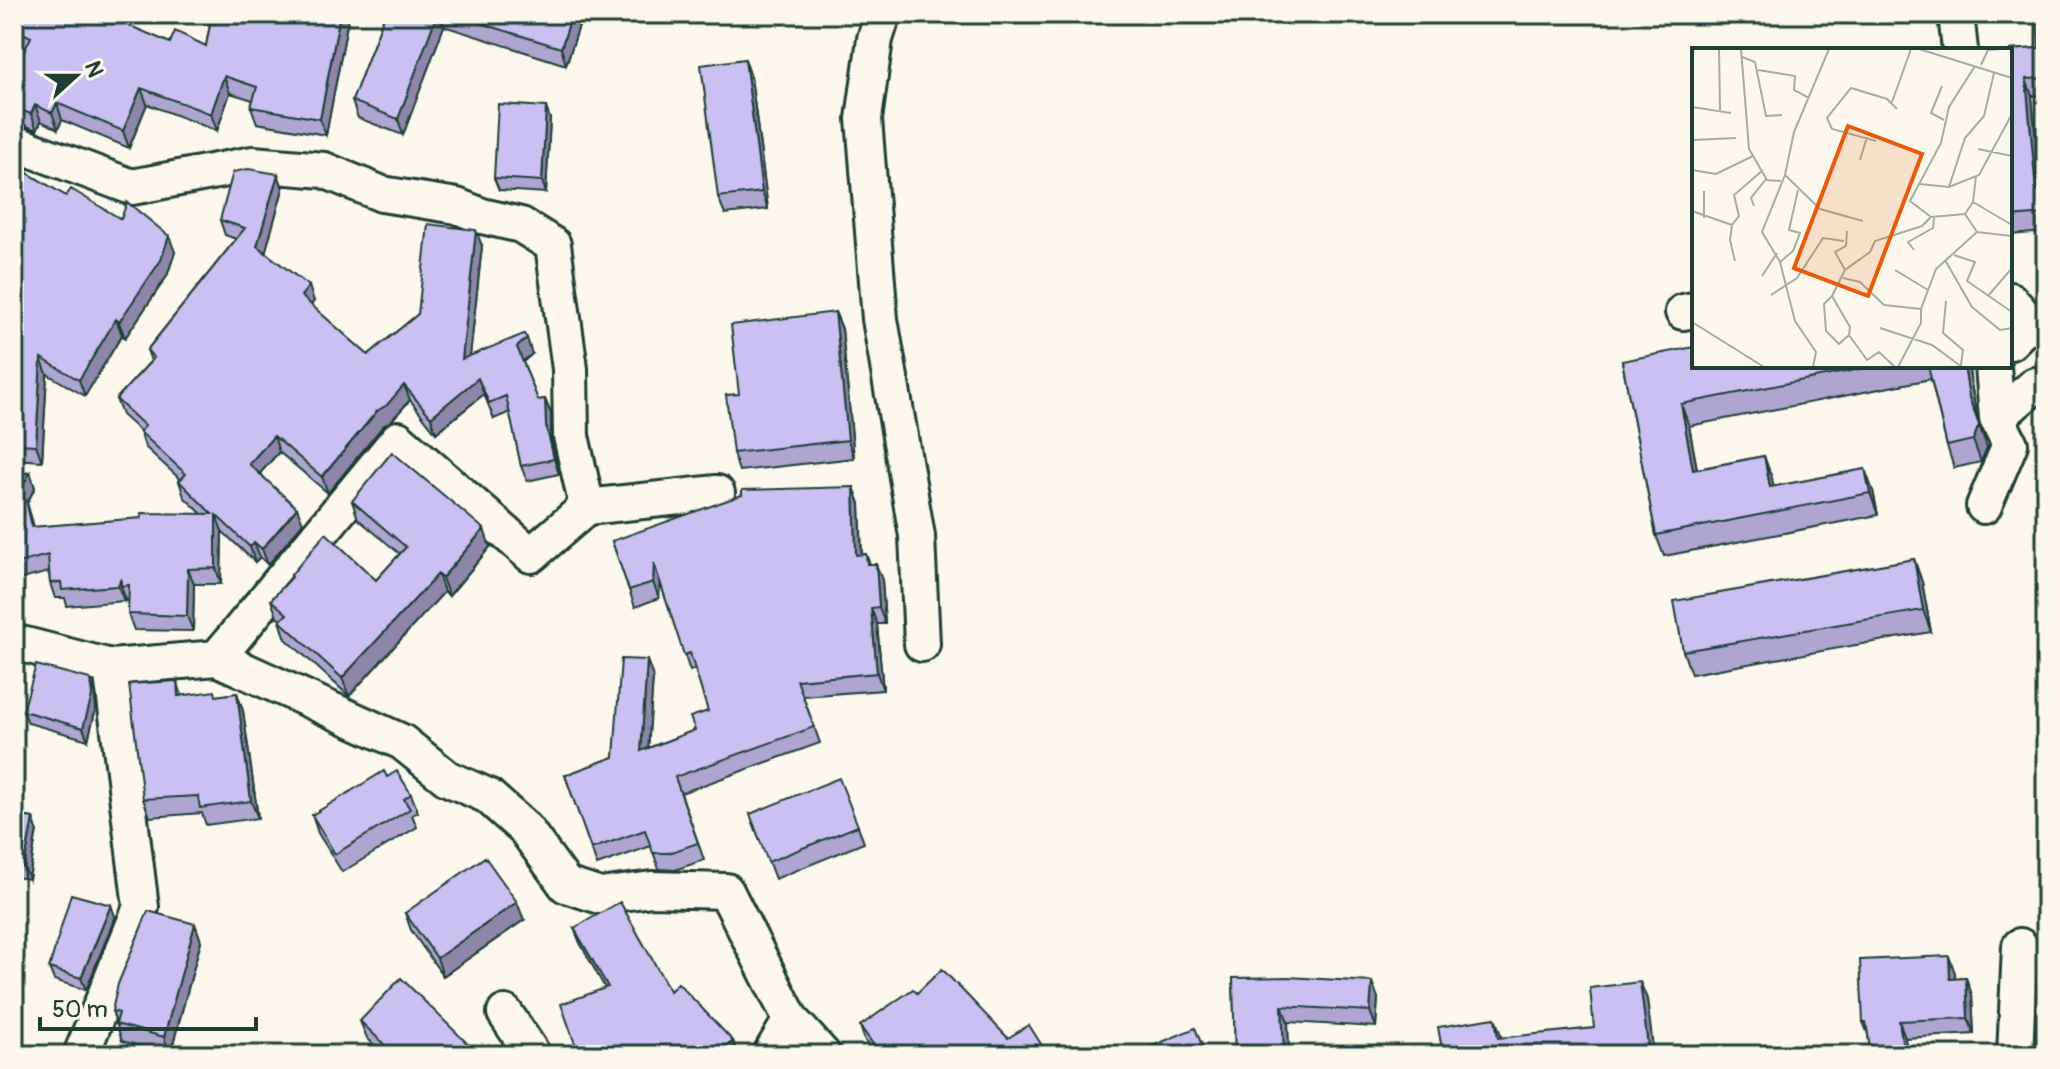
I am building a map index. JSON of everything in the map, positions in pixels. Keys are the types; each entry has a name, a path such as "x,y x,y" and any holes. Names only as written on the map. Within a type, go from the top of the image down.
{"street":[{"path":"883,14 875,39 864,119 880,319 917,536 922,644"},
{"path":"1956,14 1960,48"},
{"path":"14,143 132,187 253,164 324,170 382,194 457,206 482,216 521,225 553,245 570,369 571,436 587,507"},
{"path":"2012,303 2029,331"},
{"path":"1984,506 2010,444 1997,418 1993,368"},
{"path":"1997,418 2030,378"},
{"path":"217,658 398,439 531,555 587,507 717,493"},
{"path":"14,642 111,667 217,658 402,742 447,778 488,796 526,830 566,885 600,896 652,889 726,891 791,1020 823,1055"},
{"path":"81,1055 141,907 111,667"},
{"path":"2015,1055 2020,946"},
{"path":"505,1013 533,1055"},
{"path":"770,1055 791,1020"}],"building":[{"path":"14,14 105,14 170,43 175,31 206,46 212,14 340,14 320,119 251,107 257,87 224,76 211,114 141,88 123,131 57,103 52,113 35,105 31,114 14,108 14,72 31,37 14,29"},
{"path":"385,14 437,14 398,119 352,101"},
{"path":"451,14 572,14 561,48"},
{"path":"2037,14 2046,14 2046,78 2026,79 2036,190 2046,190 2046,214 2012,217 2012,50 2039,48"},
{"path":"745,59 762,192 718,197 701,65"},
{"path":"498,104 546,107 542,181 494,178"},
{"path":"14,150 22,154 16,166 66,196 71,189 121,219 127,202 169,236 161,260 119,322 116,319 79,380 41,358 36,445 14,444"},
{"path":"248,169 278,174 257,246 309,286 301,296 368,355 418,314 428,224 476,230 462,359 524,334 527,338 517,347 538,400 545,399 546,425 554,459 521,466 506,396 489,403 478,378 431,417 404,385 387,405 377,411 322,477 274,436 249,464 297,508 262,549 254,542 250,547 216,515 216,568 188,569 187,616 128,614 129,585 121,586 121,578 118,586 62,590 61,582 50,583 48,555 14,564 14,476 30,472 18,494 26,500 32,527 141,518 141,513 212,514 179,481 186,474 140,432 145,426 116,399 154,358 147,350 245,228 220,220 233,172"},
{"path":"835,312 848,440 733,453 726,395 739,394 731,325"},
{"path":"1692,347 1692,368 1866,368 1681,404 1693,470 1764,456 1770,487 1865,469 1870,493 1656,535 1622,361"},
{"path":"1928,368 1964,368 1969,398 1979,425 1973,440 1947,446"},
{"path":"392,452 484,529 442,578 438,574 342,678 280,621 287,614 271,600 326,533 376,580 406,547 352,501"},
{"path":"854,487 856,555 866,554 867,564 876,564 879,607 871,608 877,673 797,680 814,727 675,777 698,843 669,853 653,853 645,830 591,849 565,775 614,757 621,659 647,660 641,751 695,730 690,717 708,711 690,653 684,655 654,563 653,582 629,590 612,541 742,495 742,490"},
{"path":"1914,559 1923,610 1683,651 1674,601"},
{"path":"36,665 90,679 92,696 83,728 23,711"},
{"path":"177,681 178,696 215,691 216,696 237,693 251,801 200,808 198,796 143,799 129,684"},
{"path":"384,771 387,777 397,771 411,794 404,799 410,809 335,854 312,815"},
{"path":"839,778 858,826 768,862 750,814"},
{"path":"14,815 33,818 24,867 14,865"},
{"path":"485,857 517,902 437,958 405,913"},
{"path":"71,894 111,905 81,978 49,968"},
{"path":"620,902 670,991 678,983 733,1041 724,1049 730,1055 579,1055 561,1004 608,987 574,928"},
{"path":"148,911 195,924 164,1037 116,1024 119,1013 112,1011 118,984"},
{"path":"1949,956 1950,979 1966,978 1968,1018 1899,1021 1904,1055 1871,1055 1866,1022 1863,1022 1860,960"},
{"path":"942,969 1008,1038 1029,1025 1048,1055 881,1055 860,1026 913,989 917,993"},
{"path":"1288,977 1372,982 1370,1011 1282,1006 1284,1055 1235,1055 1233,978"},
{"path":"401,978 475,1051 472,1055 395,1055 360,1021"},
{"path":"1640,982 1649,1055 1443,1055 1438,1027 1495,1018 1498,1038 1594,1028 1590,988"},
{"path":"1195,1028 1206,1055 1131,1055"},
{"path":"14,1045 48,1055 14,1055"}]}
